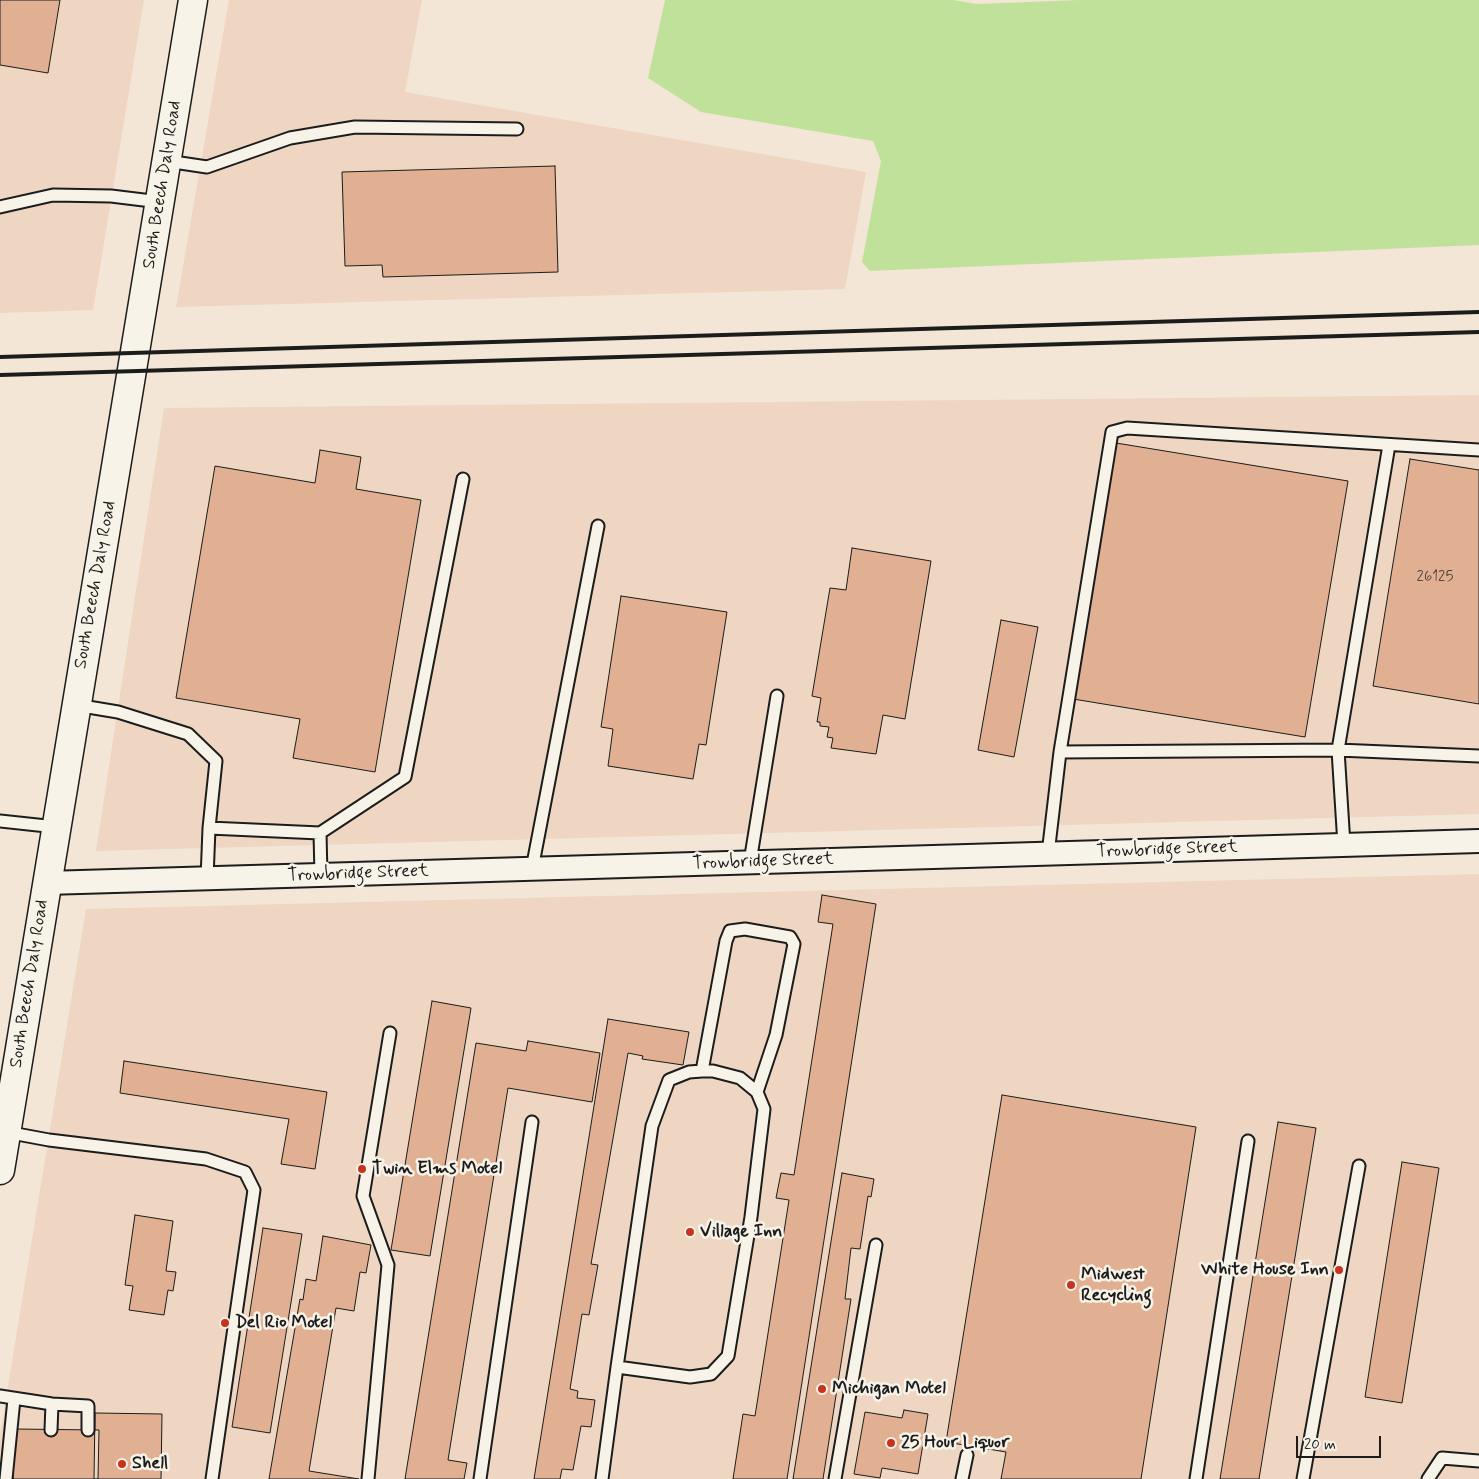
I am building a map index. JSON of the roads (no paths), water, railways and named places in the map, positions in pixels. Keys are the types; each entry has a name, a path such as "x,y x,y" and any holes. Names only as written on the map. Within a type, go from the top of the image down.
{"main road":[{"name":"South Beech Daly Road","path":"0,1170 6,1132 7,1087 56,827 194,0"}],"street":[{"name":"Trowbridge Street","path":"46,884 1479,841"}],"lane":[{"path":"167,161 207,167 290,138 355,127 517,129"},
{"path":"0,207 53,194 111,196 160,202"},
{"path":"1048,854 1060,752 1112,432 1127,428 1479,450"},
{"path":"1344,845 1338,750 1389,445"},
{"path":"209,828 320,833 405,777 462,480"},
{"path":"532,869 598,526"},
{"path":"750,862 777,696"},
{"path":"76,705 118,712 188,734 216,761 209,828 207,878"},
{"path":"1060,752 1338,750 1479,756"},
{"path":"0,821 56,827"},
{"path":"320,833 321,875"},
{"path":"702,1071 726,941 730,932 745,929 790,937 794,944 776,1035 757,1092"},
{"path":"368,1479 388,1265 364,1196 390,1034"},
{"path":"602,1479 617,1367 652,1126 668,1080 689,1072 713,1070 740,1078 757,1092 764,1110 751,1217 728,1356 711,1374 690,1377 617,1367"},
{"path":"480,1479 532,1122"},
{"path":"6,1132 49,1140 206,1160 245,1172 254,1190 212,1479"},
{"path":"1196,1479 1248,1141"},
{"path":"1303,1479 1359,1166"},
{"path":"834,1479 876,1245"},
{"path":"0,1396 52,1404 88,1406 88,1430"},
{"path":"6,1479 14,1399"},
{"path":"50,1430 52,1404"},
{"path":"962,1479 967,1455"},
{"path":"1428,1479 1442,1458 1479,1461"}],"railway":[{"path":"0,357 1479,312"},
{"path":"0,375 1479,332"}],"place":[{"name":"Twin Elms Motel","path":"362,1169"},
{"name":"Village Inn","path":"690,1232"},
{"name":"White House Inn","path":"1339,1270"},
{"name":"Midwest Recycling","path":"1071,1285"},
{"name":"Del Rio Motel","path":"225,1323"},
{"name":"Michigan Motel","path":"822,1389"},
{"name":"25 Hour Liquor","path":"891,1443"},
{"name":"Shell","path":"122,1464"}]}
